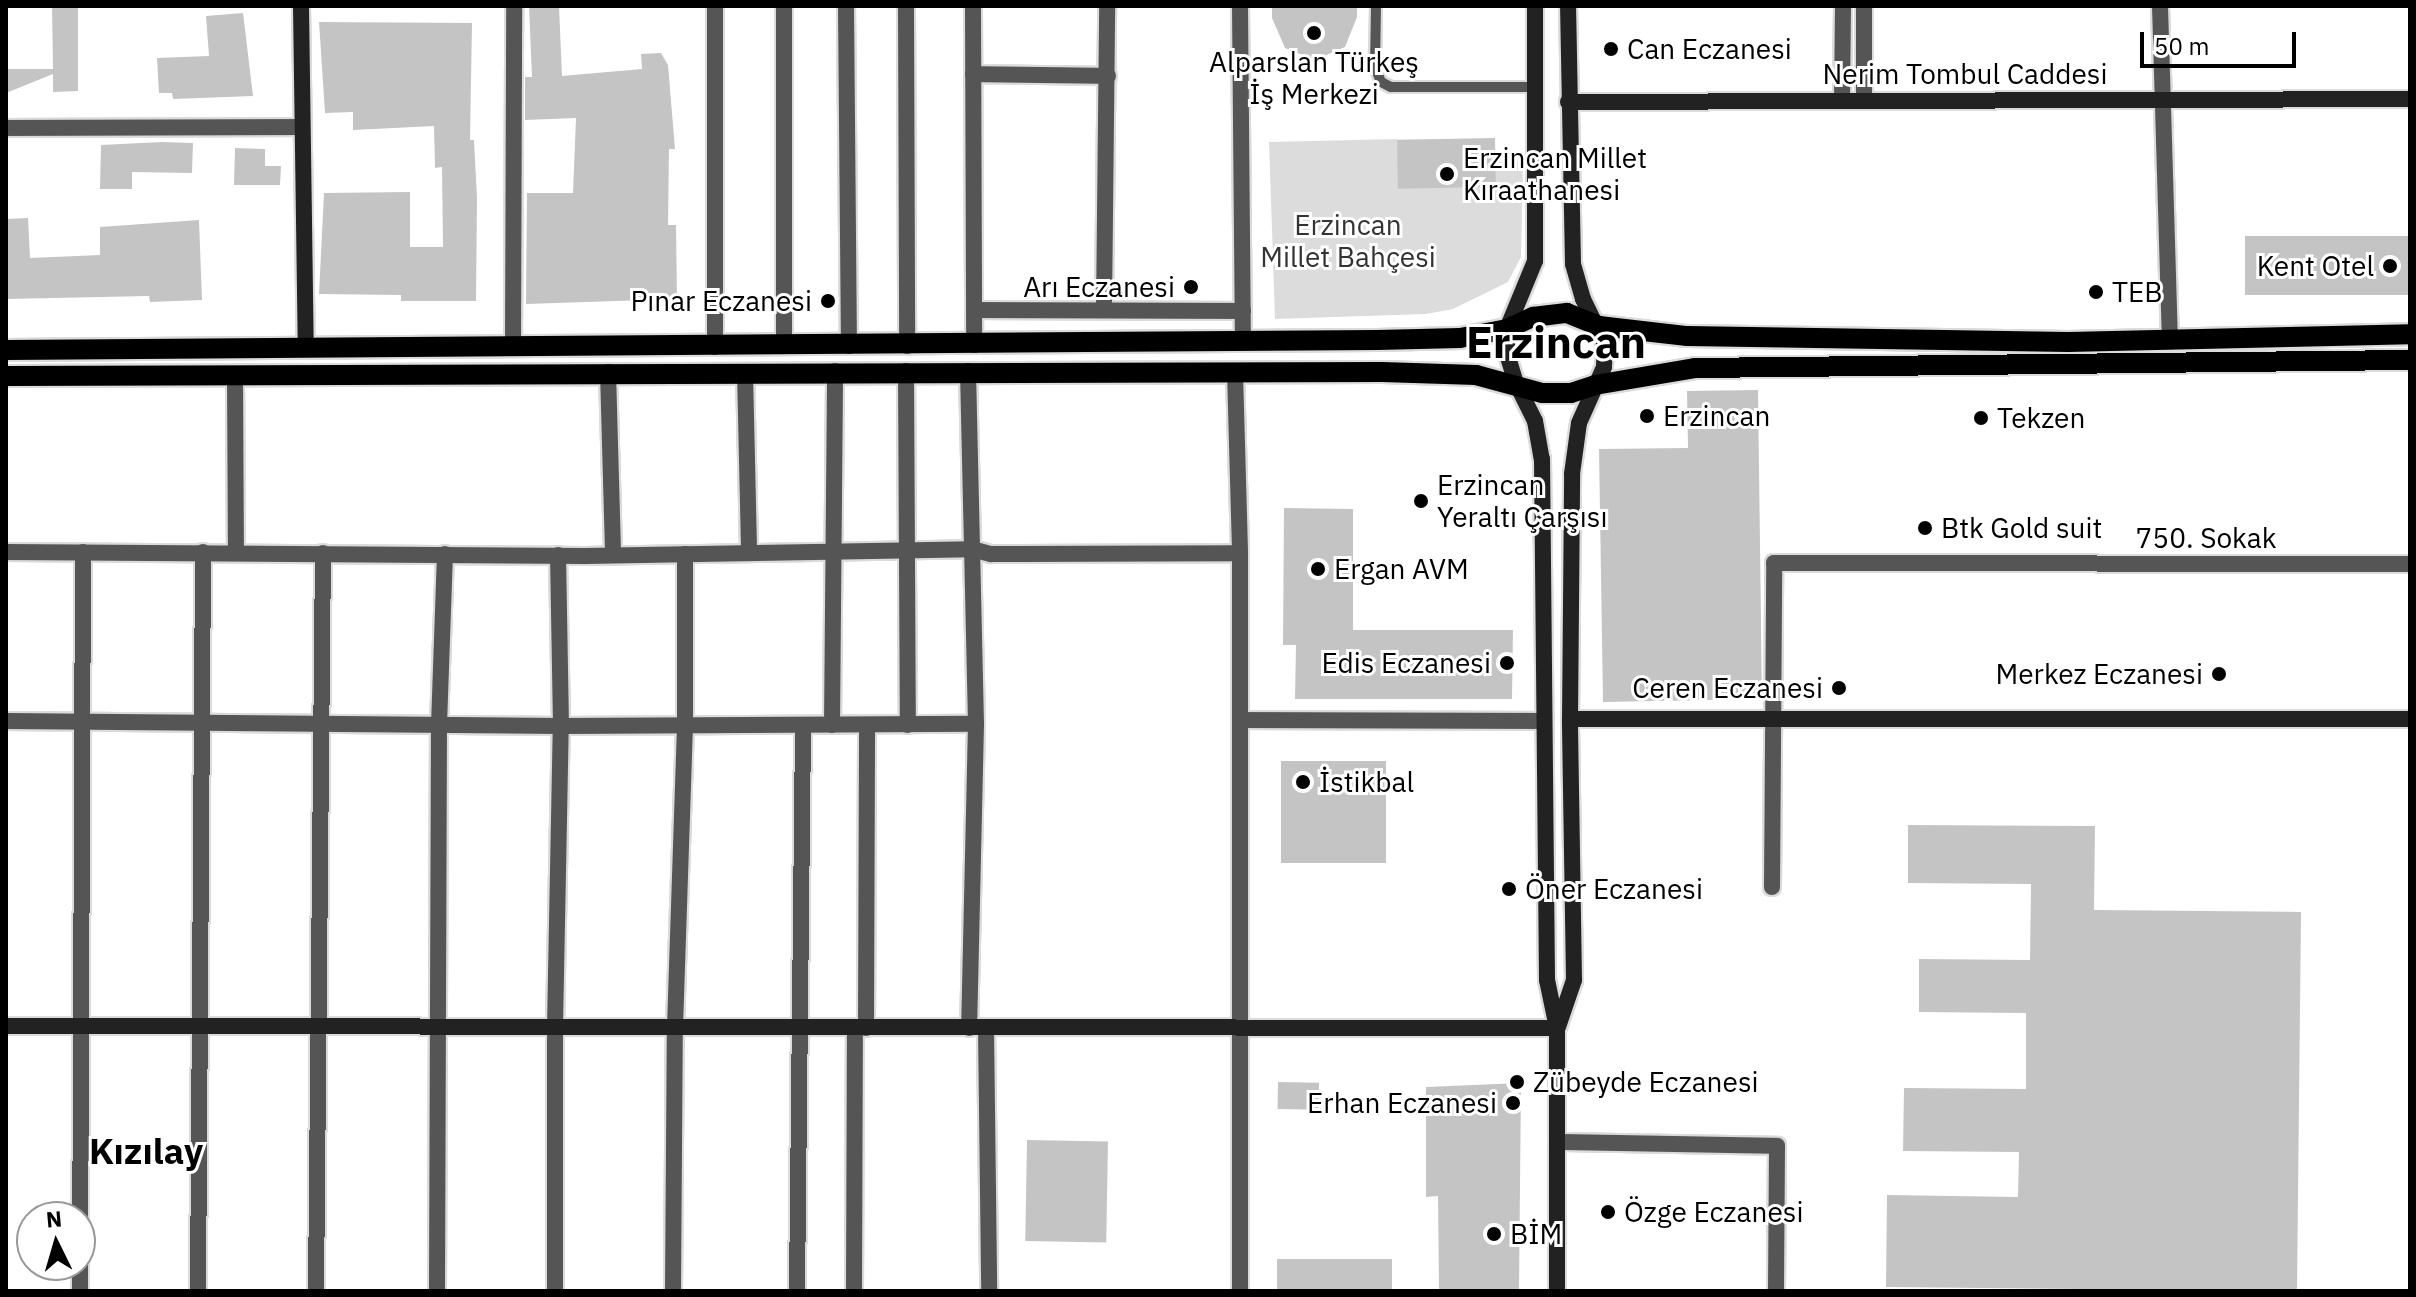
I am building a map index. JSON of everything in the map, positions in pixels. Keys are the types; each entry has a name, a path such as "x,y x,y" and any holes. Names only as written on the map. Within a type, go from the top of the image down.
{"main road":[{"path":"6,350 907,346 1460,338 1507,329 1533,317 1567,313 1599,326 1687,336 2068,342 2410,334"},
{"path":"6,376 1235,372 1476,375 1516,383 1542,393 1571,393 1595,385 1695,368 2410,360"}],"street":[{"path":"301,6 306,348"},
{"path":"513,347 514,6"},
{"path":"715,6 715,347"},
{"path":"784,6 784,346"},
{"path":"846,6 849,346"},
{"path":"906,6 907,346"},
{"path":"973,6 974,345"},
{"path":"1104,310 1107,6"},
{"path":"1240,6 1243,342"},
{"path":"1535,6 1535,261 1507,329 1507,354 1516,383 1535,421 1542,459 1547,980 1557,1028 1557,1291"},
{"path":"1557,1028 1574,980 1570,719 1572,474 1579,423 1604,367 1605,344 1599,326 1583,299 1573,264 1568,6"},
{"path":"1842,101 1843,6"},
{"path":"1864,6 1864,101"},
{"path":"2160,6 2160,100 2170,339"},
{"path":"973,74 1108,76"},
{"name":"Nerim Tombul Caddesi","path":"1568,102 2410,99"},
{"path":"6,128 302,127"},
{"path":"974,310 1243,311"},
{"path":"832,725 835,371"},
{"path":"906,371 908,725"},
{"path":"968,371 976,724 978,1028 989,1291"},
{"path":"608,372 613,555"},
{"path":"745,372 749,553"},
{"path":"1235,372 1240,553 1240,1291"},
{"path":"235,374 236,553"},
{"path":"6,552 613,555 972,549 991,554 1240,553"},
{"path":"80,1291 83,552"},
{"path":"198,1291 203,552"},
{"path":"316,1291 323,553"},
{"path":"437,1291 439,725 445,554"},
{"path":"673,1291 675,1027 685,726 685,554"},
{"path":"555,1291 555,1027 561,726 558,555"},
{"name":"750. Sokak","path":"1773,719 1774,563 2410,564"},
{"path":"1570,719 2410,719"},
{"path":"1772,887 1773,719"},
{"path":"1240,720 1543,721"},
{"path":"6,721 561,726 976,724"},
{"path":"854,1291 867,725"},
{"path":"797,1291 803,726"},
{"path":"6,1026 1557,1028"},
{"path":"1557,1142 1777,1146 1776,1291"}],"lane":[{"path":"1376,6 1375,67 1381,82 1391,87 1535,87"}],"green space":[{"name":"Erzincan Millet Bahçesi","path":"1397,139 1400,188 1495,187 1495,162 1523,161 1521,257 1508,282 1453,309 1426,314 1275,319 1269,142"}],"building":[{"path":"52,6 78,6 78,91 53,92 53,74 6,93 6,69 53,69"},
{"path":"529,6 559,6 562,76 642,69 641,54 661,53 668,65 675,149 669,149 668,225 676,225 677,299 526,304 527,193 573,193 576,118 525,120 525,77 532,77"},
{"name":"Alparslan Türkeş İş Merkezi","path":"1272,6 1357,6 1357,17 1345,47 1315,60 1285,48 1272,18"},
{"path":"243,13 253,96 173,99 172,93 159,93 157,58 209,56 206,16"},
{"path":"319,22 472,23 470,140 474,140 477,198 476,301 401,301 401,295 319,294 324,193 410,192 410,247 443,247 442,167 435,168 434,126 353,130 353,112 325,113"},
{"name":"Erzincan Millet Kıraathanesi","path":"1495,138 1496,187 1398,189 1397,140"},
{"path":"193,143 192,173 132,172 132,189 100,189 101,145"},
{"path":"235,148 265,149 265,166 281,166 280,185 234,185"},
{"path":"28,218 30,258 100,255 100,227 199,220 202,300 150,302 149,296 6,299 6,219"},
{"path":"2245,236 2410,236 2410,295 2245,295"},
{"path":"1758,390 1762,699 1603,702 1599,449 1688,448 1687,391"},
{"name":"Ergan AVM","path":"1284,508 1353,509 1353,630 1513,630 1512,699 1295,699 1296,645 1283,645"},
{"path":"1281,761 1386,761 1386,863 1281,863"},
{"path":"1908,825 2095,826 2094,910 2301,912 2297,1291 1886,1287 1887,1195 2018,1197 2019,1152 1903,1151 1904,1088 2026,1089 2026,1013 1919,1012 1919,959 2030,960 2031,884 1908,883"},
{"path":"1278,1082 1319,1083 1319,1110 1278,1109"},
{"path":"1521,1083 1519,1291 1439,1291 1438,1196 1426,1197 1426,1087"},
{"path":"1027,1140 1108,1141 1106,1242 1025,1241"},
{"path":"1277,1259 1392,1259 1392,1291 1277,1291"}],"place":[{"name":"Alparslan Türkeş İş Merkezi","path":"1314,33"},
{"name":"Can Eczanesi","path":"1611,49"},
{"name":"Erzincan Millet Kıraathanesi","path":"1447,174"},
{"name":"Kent Otel","path":"2390,266"},
{"name":"Arı Eczanesi","path":"1191,287"},
{"name":"TEB","path":"2096,292"},
{"name":"Pınar Eczanesi","path":"828,301"},
{"name":"Erzincan","path":"1647,416"},
{"name":"Tekzen","path":"1981,418"},
{"name":"Erzincan Yeraltı Çarşısı","path":"1421,501"},
{"name":"Btk Gold suit","path":"1925,528"},
{"name":"Ergan AVM","path":"1318,569"},
{"name":"Edis Eczanesi","path":"1507,663"},
{"name":"Merkez Eczanesi","path":"2219,674"},
{"name":"Ceren Eczanesi","path":"1839,688"},
{"name":"İstikbal","path":"1303,782"},
{"name":"Öner Eczanesi","path":"1509,889"},
{"name":"Zübeyde Eczanesi","path":"1517,1082"},
{"name":"Erhan Eczanesi","path":"1513,1103"},
{"name":"Özge Eczanesi","path":"1608,1212"},
{"name":"BİM","path":"1494,1234"}],"district":[{"name":"Erzincan","path":"1556,342"},
{"name":"Kızılay","path":"146,1151"}]}
